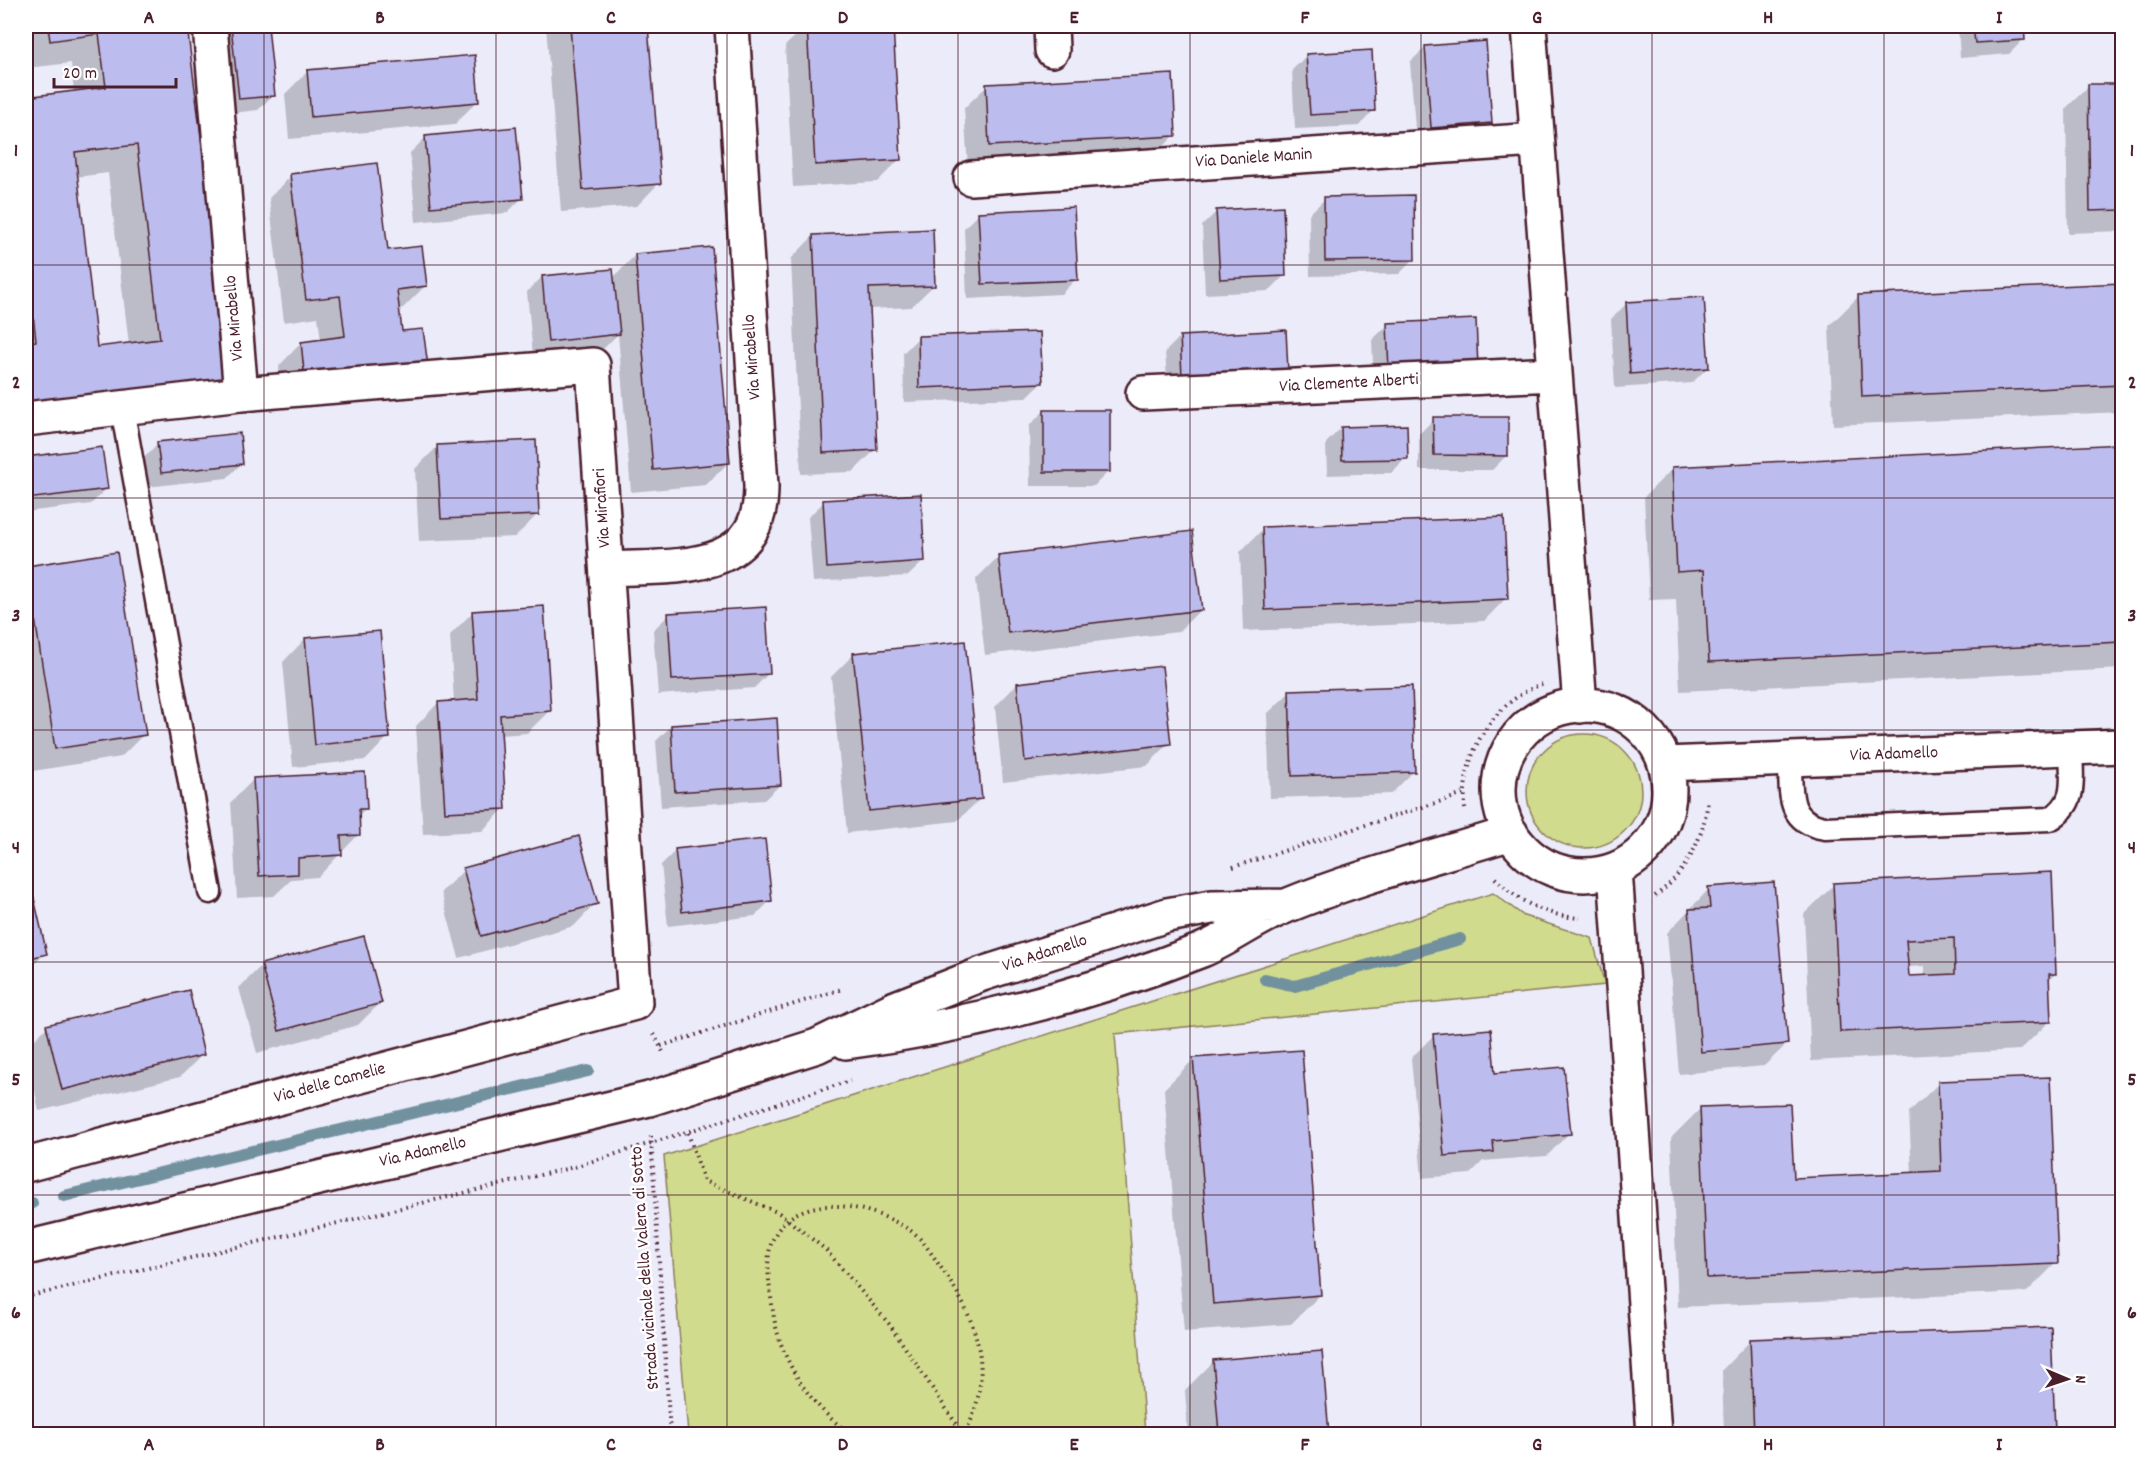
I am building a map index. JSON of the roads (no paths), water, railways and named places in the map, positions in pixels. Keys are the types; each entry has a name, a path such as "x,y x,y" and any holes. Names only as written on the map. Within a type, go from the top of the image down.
{"street":[{"name":"Via Mirabello","path":"210,26 241,394"},
{"name":"Via Mirabello","path":"607,570 697,563 723,556 745,540 758,512 761,486 732,26"},
{"path":"1529,26 1580,706"},
{"name":"Via Daniele Manin","path":"971,178 1537,140"},
{"name":"Via Mirafiori","path":"241,394 593,365 635,1003"},
{"name":"Via Clemente Alberti","path":"1143,393 1555,374"},
{"path":"26,419 241,394"},
{"path":"1580,706 1605,708 1629,718 1653,741 1665,764 1669,798 1659,831 1643,851 1615,870 1581,875 1556,871 1533,858 1511,833 1504,817 1500,791 1501,774 1510,750 1519,736 1539,719 1562,708 1580,706"},
{"name":"Via Adamello","path":"1665,764 2122,746"},
{"name":"Via Adamello","path":"817,1046 901,1035 986,1018 1039,1004 1205,949 1284,906 1511,833"},
{"path":"1615,870 1654,1434"},
{"name":"Via Adamello","path":"26,1248 649,1099 817,1046 893,1009 967,979 1157,918 1204,908 1284,906"},
{"name":"Via delle Camelie","path":"26,1165 635,1003"}],"lane":[{"path":"122,408 210,892"},
{"path":"1790,759 1796,813 1803,821 1813,826 1826,828 2015,821 2050,819 2063,812 2070,799 2072,748"}],"waterway":[{"path":"1265,979 1295,986 1460,939"},
{"path":"64,1196 588,1071"},
{"path":"26,1204 32,1203"}]}
